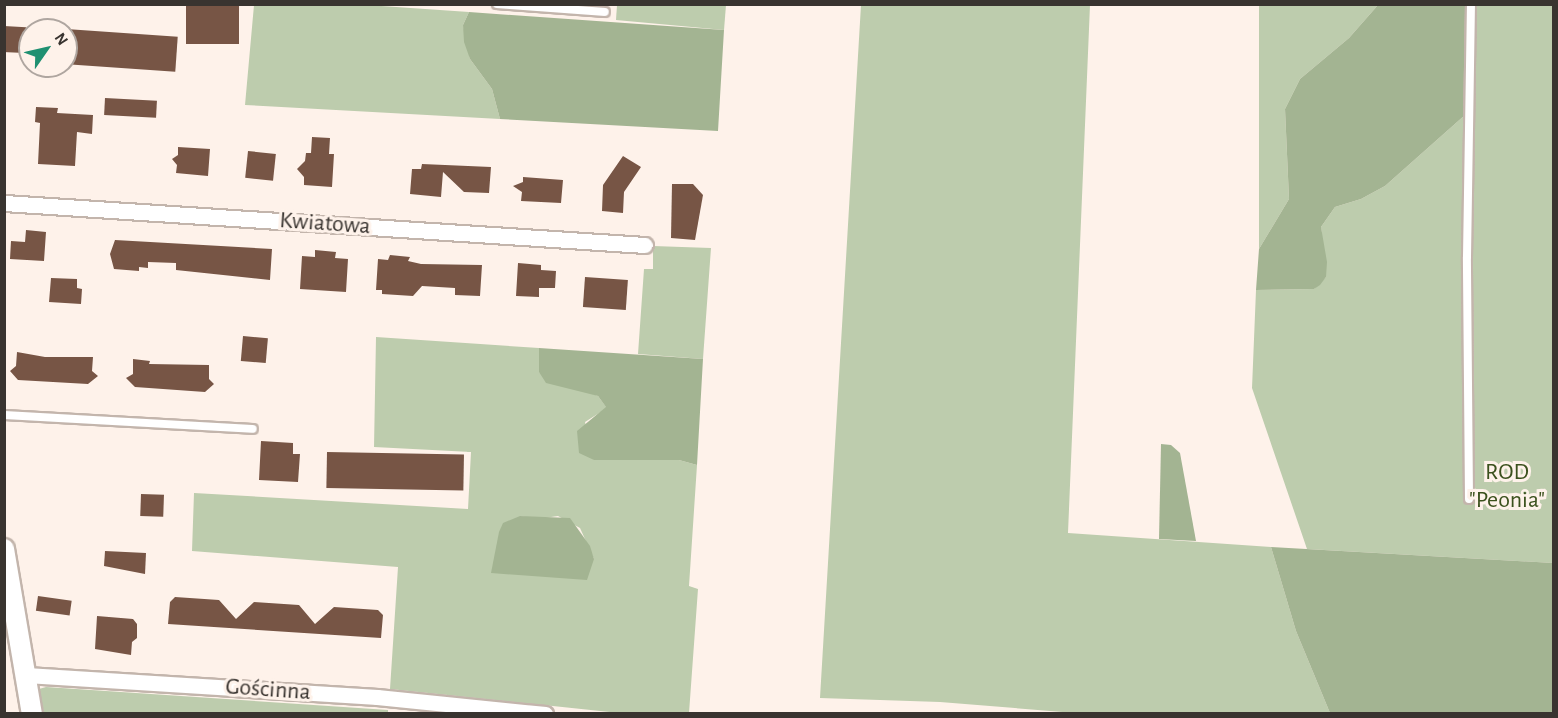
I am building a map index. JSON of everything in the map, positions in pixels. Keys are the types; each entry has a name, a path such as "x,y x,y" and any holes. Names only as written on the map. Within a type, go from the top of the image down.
{"street":[{"name":"Kwiatowa","path":"4,203 645,245"},
{"path":"4,549 7,578 32,714"},
{"name":"Gościnna","path":"26,675 377,698 545,714"}],"lane":[{"path":"497,4 605,12"},
{"path":"1469,499 1467,257 1472,4"},
{"path":"4,416 253,429"}],"green space":[{"path":"254,5 367,5 469,12 463,25 470,59 492,89 500,119 245,105"},
{"path":"617,5 726,5 724,30 616,20"},
{"path":"861,5 1090,5 1068,533 1271,547 1296,631 1330,713 1087,714 940,702 820,698"},
{"path":"1259,5 1378,5 1349,38 1300,79 1285,109 1289,199 1259,249"},
{"path":"1378,5 1466,5 1465,115 1385,186 1361,199 1335,207 1321,227 1327,262 1326,277 1320,285 1314,289 1256,290 1259,249 1289,199 1285,109 1300,79 1349,38"},
{"name":"ROD \"Peonia\"","path":"1466,5 1553,5 1553,563 1307,549 1252,388 1256,290 1314,289 1326,277 1321,227 1335,207 1361,199 1385,186 1465,115"},
{"path":"469,12 724,30 718,131 500,119 492,89 470,59 464,42 463,25"},
{"path":"653,246 711,248 703,359 638,354 644,269 653,269"},
{"path":"376,337 539,348 539,372 598,396 607,408 585,422 594,460 679,460 697,465 689,586 698,589 689,713 619,713 390,689 398,567 192,551 194,493 468,509 471,452 374,447","holes":["520,516 537,519 558,516 580,528 594,559"]},
{"path":"539,348 703,359 697,465 679,460 594,460 579,453 577,431 606,407 598,396 546,383 539,372"},
{"path":"1161,444 1171,445 1180,453 1196,541 1159,539"},
{"path":"520,516 570,518 590,546 594,559 587,580 491,573 503,523"},
{"path":"1271,547 1553,563 1553,713 1330,713 1296,631"},
{"path":"46,687 388,710 388,713 44,713 39,689"}],"building":[{"path":"186,4 239,4 239,44 186,44"},
{"path":"4,26 18,27 18,53 4,52"},
{"path":"78,30 178,37 175,72 78,65"},
{"path":"105,98 157,101 156,118 104,115"},
{"path":"36,107 58,108 57,113 93,115 92,134 77,132 75,166 38,164 40,123 35,122"},
{"path":"312,137 330,138 329,154 334,154 332,187 304,185 304,177 297,169 305,161 306,153 311,153"},
{"path":"178,147 210,149 208,176 176,173 177,165 172,159 178,155"},
{"path":"248,151 276,154 273,181 245,178"},
{"path":"623,156 641,167 624,192 623,213 602,211 603,185"},
{"path":"422,164 491,167 489,193 464,192 443,172 441,197 410,194 412,169 421,169"},
{"path":"523,177 563,180 561,203 521,201 522,192 513,186 523,182"},
{"path":"672,184 693,184 703,195 695,240 671,238"},
{"path":"26,230 46,232 44,261 10,259 11,241 25,242"},
{"path":"115,240 272,249 270,280 176,270 176,263 148,262 148,268 139,267 139,271 114,269 110,254"},
{"path":"315,250 336,252 335,258 348,259 346,292 300,289 302,256 315,257"},
{"path":"390,255 410,257 408,261 421,264 482,265 480,296 455,295 455,288 422,286 413,296 382,294 382,290 376,290 378,259 388,260"},
{"path":"518,263 541,265 541,270 556,271 555,288 539,288 539,297 516,296"},
{"path":"585,277 628,280 626,310 583,307"},
{"path":"51,278 77,279 77,288 82,289 81,304 49,302"},
{"path":"243,336 268,338 266,363 241,361"},
{"path":"17,352 45,357 93,357 92,371 98,376 88,384 18,380 10,371 16,366"},
{"path":"133,359 150,361 149,364 209,365 209,379 214,384 205,392 135,387 126,378 133,374"},
{"path":"261,441 293,443 293,454 300,454 298,482 259,480"},
{"path":"327,452 464,454 463,490 326,488"},
{"path":"141,494 164,495 163,517 140,516"},
{"path":"105,551 146,553 145,574 104,566"},
{"path":"38,596 72,601 70,616 36,611"},
{"path":"175,597 219,600 236,619 254,602 299,605 315,624 334,607 378,610 383,615 381,638 168,624 170,602"},
{"path":"97,616 133,619 137,624 137,638 132,642 131,655 95,649"}]}
